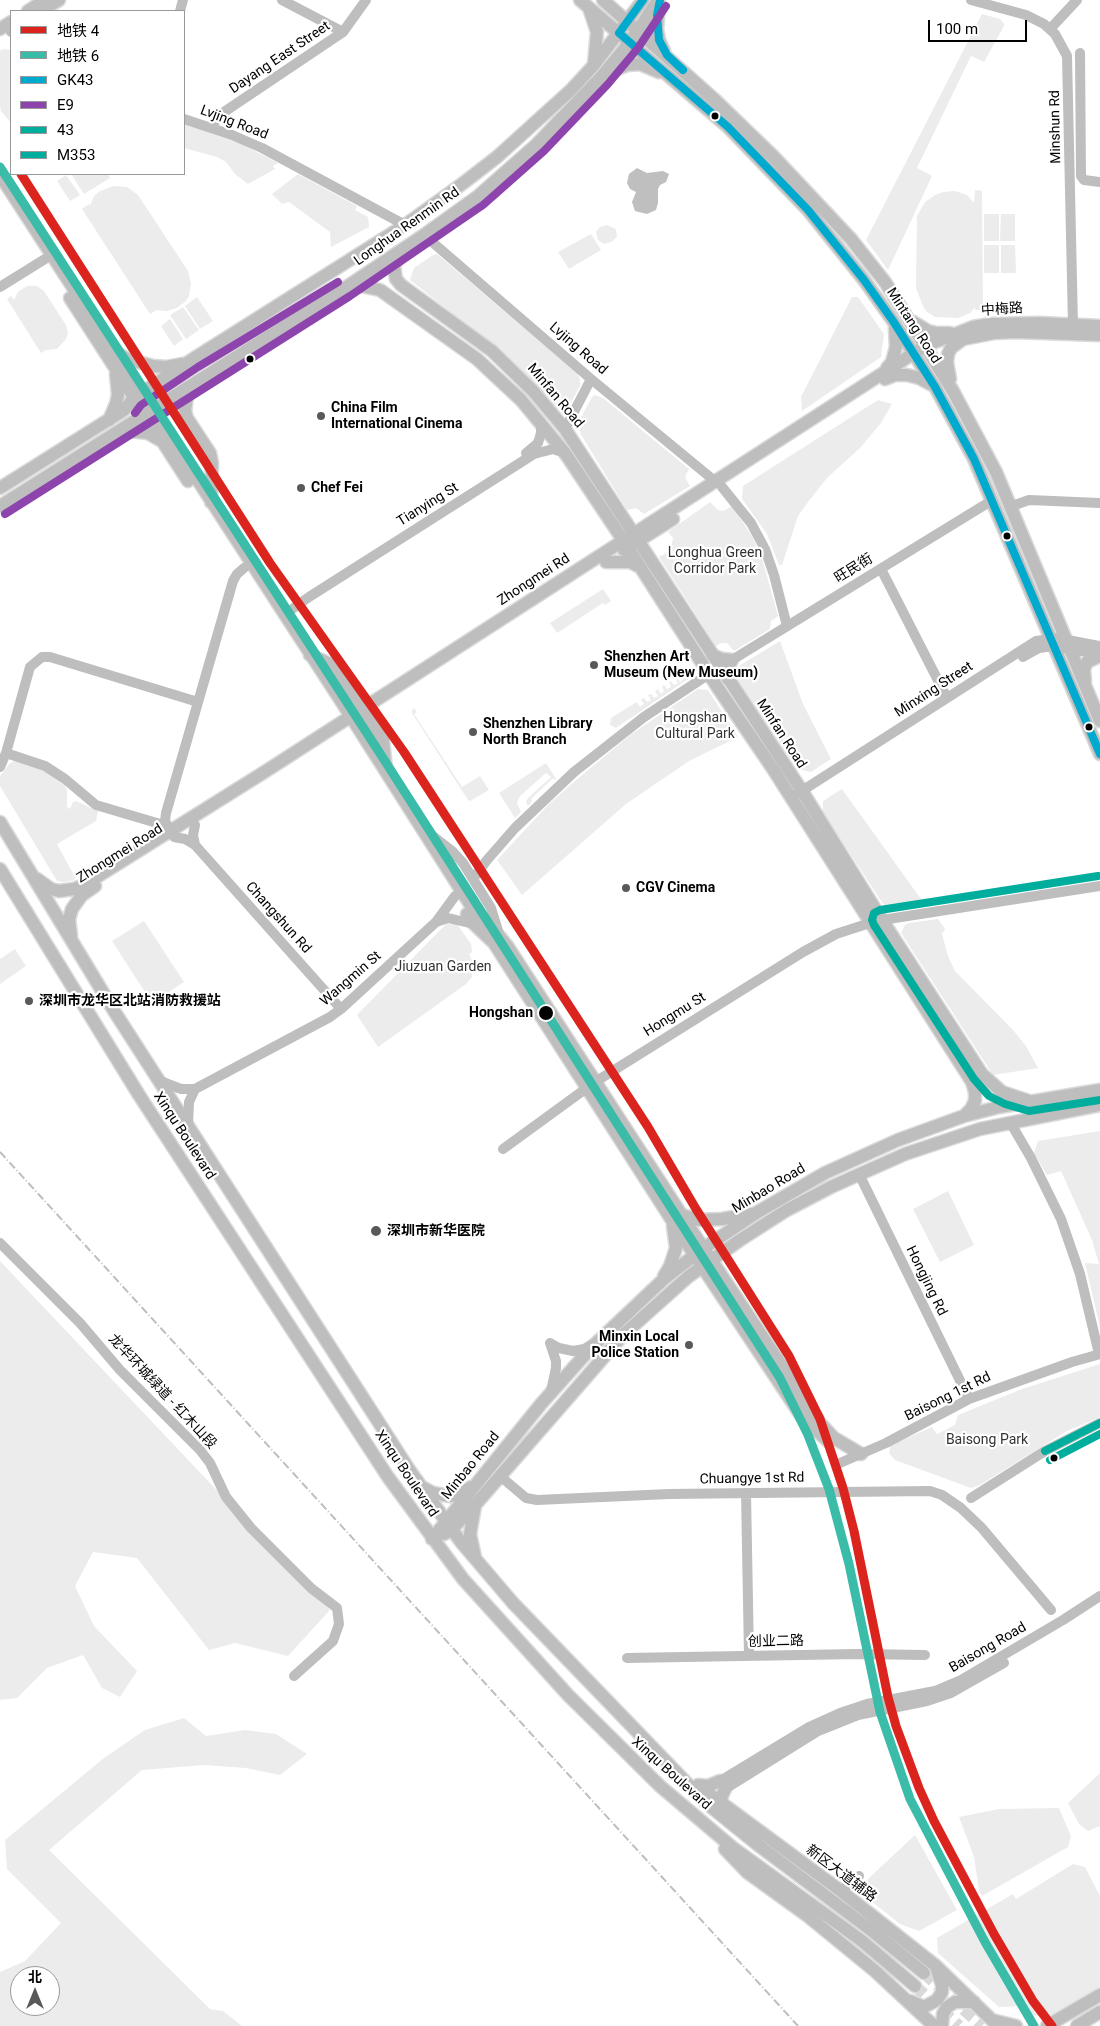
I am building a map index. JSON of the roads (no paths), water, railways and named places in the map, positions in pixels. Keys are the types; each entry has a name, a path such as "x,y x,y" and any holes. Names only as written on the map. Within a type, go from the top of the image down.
{"main road":[{"path":"30,10 45,0"},
{"path":"43,10 59,0"},
{"name":"Mintang Road","path":"603,0 667,55 803,186 851,239 885,282 954,391 992,463 1012,506 1100,721"},
{"name":"Longhua Renmin Rd","path":"0,488 124,410 138,396 193,359 405,226 497,157 571,90 594,65 643,0"},
{"path":"659,0 657,15 658,34 667,55"},
{"name":"Longhua Renmin Rd","path":"0,506 345,288 400,252 477,197 521,160 601,77 639,31 659,0"},
{"path":"585,4 597,32 594,65"},
{"name":"Mintang Road","path":"585,4 728,127 808,210 864,280 893,321 935,387 974,459 1100,754"},
{"path":"601,77 620,67 640,64 673,78"},
{"path":"0,176 115,352 148,412 211,502 284,615 309,659 335,666 382,740 386,772"},
{"path":"0,188 114,369 138,396"},
{"name":"Minfan Road","path":"400,252 394,266 396,279 401,285 492,351 533,391 565,429 621,515 631,541 709,674 799,797"},
{"name":"Minfan Road","path":"345,288 355,286 371,287 380,290 477,359 511,390 541,422 565,453 607,515 631,541"},
{"path":"907,317 928,331 959,336 951,348 946,362 954,391"},
{"path":"883,376 892,362 896,347 897,336 893,321"},
{"name":"中梅路","path":"914,356 959,336 973,327 1010,323 1100,326"},
{"name":"中梅路","path":"959,336 1014,332 1100,336"},
{"path":"115,352 127,359 153,366 172,366 193,359"},
{"name":"Zhongmei Rd","path":"170,831 364,712 631,541 914,356"},
{"path":"109,420 118,395 117,378 114,369"},
{"path":"208,374 189,392 184,407 187,418 207,447 211,458 211,502"},
{"path":"883,376 907,375 925,380 935,387"},
{"path":"148,412 162,443 244,568 309,659 349,721 455,896 474,924 494,943 591,1085"},
{"path":"115,434 130,431 148,433 162,443"},
{"path":"607,515 609,541 603,558 645,564 655,525 628,521 621,515"},
{"name":"Minfan Road","path":"645,564 712,654 728,679 974,1085 975,1101 971,1109 964,1116"},
{"path":"712,654 722,659 732,660 728,670 728,679"},
{"path":"1085,686 1085,665 1089,660 1100,655"},
{"path":"349,721 386,772 475,912 500,936 591,1085 707,1263 820,1422 834,1438 858,1455"},
{"name":"Zhongmei Rd","path":"195,825 349,721"},
{"name":"Xinqu Boulevard","path":"0,822 74,946 188,1126 422,1487 448,1526 478,1564 513,1603 705,1802 758,1845 871,1930 924,1974"},
{"name":"Zhongmei Road","path":"31,874 51,890 74,889 84,885 170,831 195,825"},
{"name":"Zhongmei Road","path":"74,946 71,936 70,919 72,909 78,899 130,863 170,831"},
{"name":"Xinqu Boulevard","path":"0,869 139,1095 388,1477 432,1539 479,1598 632,1760 689,1811 732,1847 862,1941 915,1986"},
{"name":"Minfan Road","path":"876,922 982,1074 995,1088 1029,1101"},
{"name":"Minbao Road","path":"448,1526 477,1483 546,1398 597,1342 659,1283 699,1251 756,1213 825,1173 859,1156 964,1116 1029,1101 1096,1089"},
{"name":"Minbao Road","path":"432,1539 475,1505 623,1335 655,1305 707,1263 787,1210 859,1174 905,1154 946,1140 1010,1122 1100,1105"},
{"path":"1075,1109 1100,1110"},
{"path":"675,1215 699,1220 722,1219 756,1213"},
{"path":"659,1283 670,1266 676,1248 675,1215"},
{"path":"422,1487 450,1496 460,1494 477,1483"},
{"path":"475,1505 470,1534 478,1564"},
{"name":"新区大道辅路","path":"658,1755 840,1891 936,1966 995,2023"},
{"path":"698,1785 722,1785 720,1798 723,1805"},
{"path":"689,1811 748,1873 835,1937 875,1970 934,2026"},
{"path":"905,1999 914,2004 924,2006 937,2000 942,1992 942,1986 936,1966"},
{"path":"1047,2026 1100,1994"},
{"path":"1058,2026 1100,2000"},
{"path":"942,2026 943,2014 947,2007 955,2002 974,2002"},
{"path":"1077,2026 1100,2012"},
{"path":"995,2023 1016,2026"}],"street":[{"path":"282,0 343,32 366,0"},
{"path":"971,0 1026,15 1050,29 1064,49 1068,63 1073,325"},
{"path":"1050,29 1077,0"},
{"name":"Dayang East Street","path":"212,128 218,116 343,32"},
{"path":"1080,52 1081,176 1084,180 1100,182"},
{"name":"Lvjing Road","path":"185,119 262,148 405,226"},
{"name":"Lvjing Road","path":"424,235 591,379 719,484 751,523 765,549 774,575 787,626"},
{"path":"0,287 45,259"},
{"path":"565,429 591,379"},
{"name":"Tianying St","path":"309,597 338,571 531,450 540,439 541,422"},
{"name":"Tianying St","path":"284,615 309,597 534,454 553,449 565,453"},
{"path":"1012,506 1029,500 1100,503"},
{"name":"旺民街","path":"732,660 991,501"},
{"path":"170,831 166,813 233,581 236,574 244,568"},
{"path":"881,569 946,698"},
{"name":"Minxing Street","path":"799,797 1051,642"},
{"name":"Minxing Street","path":"799,797 946,698 1033,643 1051,642 1100,646"},
{"name":"Minxing Street","path":"1067,643 1100,655"},
{"path":"0,767 6,753 30,667 42,657 50,657 198,702"},
{"path":"473,879 515,828 574,772 644,717 709,674"},
{"path":"6,753 44,766 65,779 96,805 170,831 195,845"},
{"path":"195,825 193,835 195,845"},
{"path":"420,826 458,857 491,908 500,936"},
{"name":"Changshun Rd","path":"195,845 342,1009"},
{"name":"Hongmu St","path":"503,1149 591,1085 803,952 836,934 876,922 1100,886"},
{"name":"Wangmin St","path":"195,1089 342,1009 436,922 455,896"},
{"path":"436,922 448,918 474,924"},
{"path":"160,1081 181,1089 195,1089 188,1110 188,1126"},
{"path":"1010,1122 1038,1173 1060,1219 1080,1274 1100,1354"},
{"name":"Hongjing Rd","path":"859,1174 969,1399"},
{"name":"龙华环城绿道 - 红木山段","path":"0,1243 80,1323 120,1370 200,1450 210,1464 226,1497 251,1528 315,1591 337,1608 339,1624 332,1641 294,1676"},
{"path":"546,1398 554,1384 556,1368 556,1361 550,1343 559,1348 573,1351 584,1349 597,1342"},
{"name":"Baisong 1st Rd","path":"840,1463 969,1399 1072,1362 1100,1354"},
{"path":"971,1498 1045,1451 1100,1423"},
{"name":"Chuangye 1st Rd","path":"500,1476 522,1495 531,1499 746,1493 914,1491 937,1493 961,1508 981,1527 1051,1610"},
{"path":"746,1493 749,1656"},
{"name":"Baisong Road","path":"722,1785 809,1727 840,1713 867,1704 935,1691 962,1680 1100,1596"},
{"name":"Baisong Road","path":"722,1785 818,1732 858,1715 927,1701 951,1693 1100,1604"},
{"name":"创业二路","path":"627,1658 858,1654 925,1656"},
{"path":"840,1891 859,1876"}],"tunnel":[{"path":"924,1973 982,2026"},
{"path":"915,1986 959,2026"}],"railway":[{"path":"0,1152 798,2026"}],"metro line":[{"name":"6","path":"0,167 383,758 780,1378 808,1435 829,1489 849,1564 880,1712 910,1799 985,1942 1034,2026"},
{"name":"4","path":"22,175 270,563 404,752 648,1127 696,1209 789,1356 820,1419 843,1488 854,1531 888,1697 896,1726 919,1788 934,1821 994,1934 1033,2001 1052,2026"}],"place":[{"name":"China Film International Cinema","path":"321,416"},
{"name":"Chef Fei","path":"301,488"},
{"name":"Shenzhen Art Museum (New Museum)","path":"594,665"},
{"name":"Shenzhen Library North Branch","path":"473,732"},
{"name":"CGV Cinema","path":"626,888"},
{"name":"深圳市龙华区北站消防救援站","path":"29,1001"},
{"name":"Hongshan","path":"546,1013"},
{"name":"深圳市新华医院","path":"376,1231"},
{"name":"Minxin Local Police Station","path":"689,1345"}],"park label":[{"name":"Longhua Green Corridor Park","path":"715,562"},
{"name":"Hongshan Cultural Park","path":"695,726"},
{"name":"Jiuzuan Garden","path":"443,967"},
{"name":"Baisong Park","path":"987,1440"}]}
